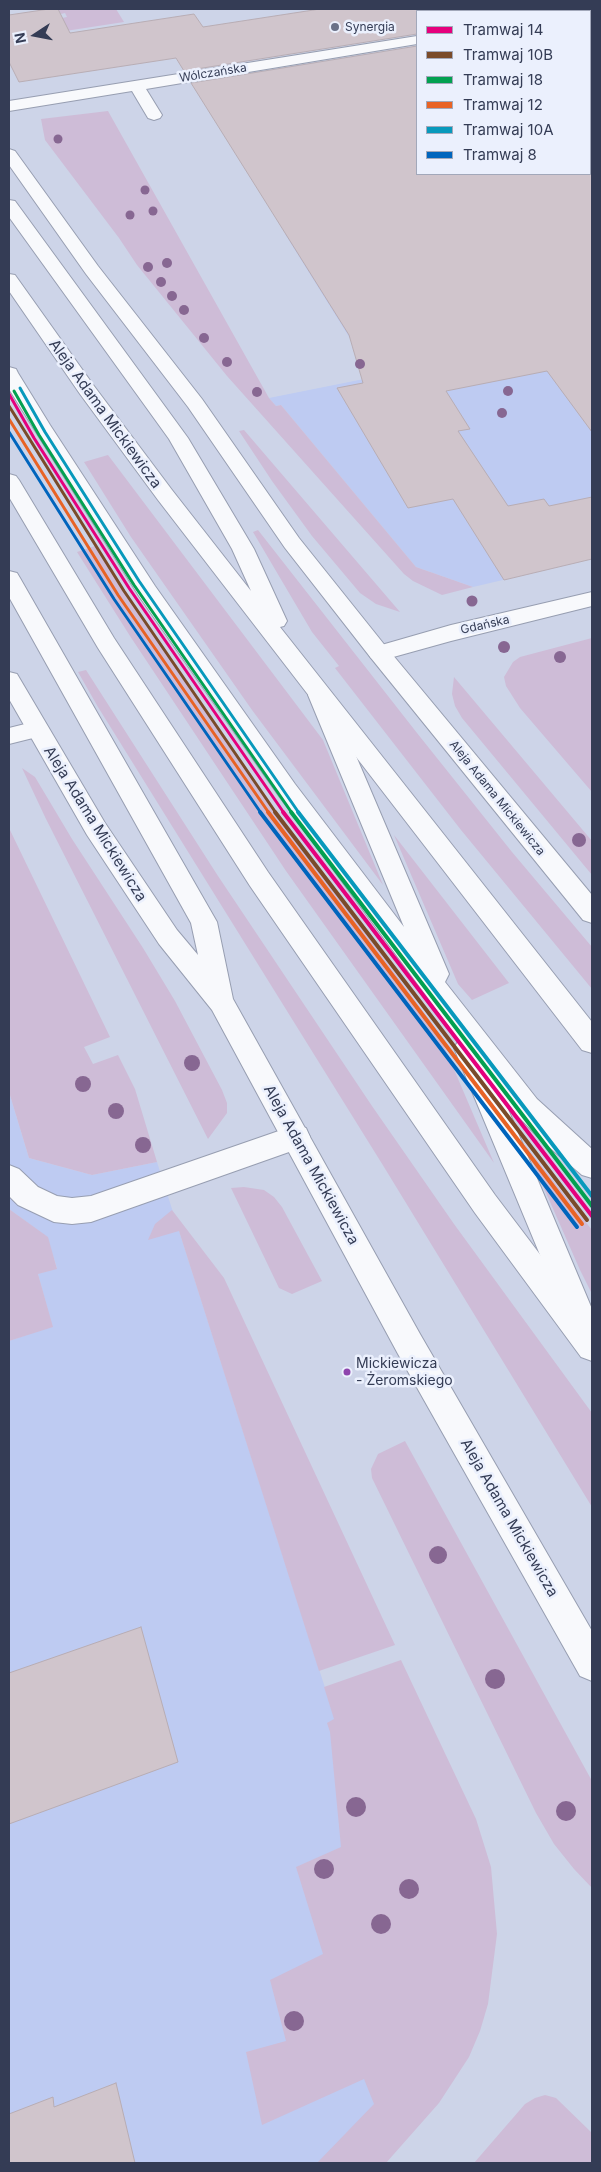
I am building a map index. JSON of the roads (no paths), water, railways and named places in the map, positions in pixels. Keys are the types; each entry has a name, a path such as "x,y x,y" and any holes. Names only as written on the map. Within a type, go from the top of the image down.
{"main road":[{"name":"Wólczańska","path":"9,106 416,40"},
{"path":"136,85 154,115"},
{"name":"Aleja Adama Mickiewicza","path":"9,154 92,270 200,410 272,517 379,653 592,913"},
{"path":"9,205 178,438 243,549 294,661"},
{"name":"Aleja Adama Mickiewicza","path":"9,279 103,413 319,695 592,1042"},
{"path":"9,373 90,505 213,688 287,790 453,1013 538,1120 592,1166"},
{"path":"9,480 106,643 259,879 353,1017 480,1196 592,1345"},
{"path":"9,578 204,922 220,1002"},
{"name":"Gdańska","path":"379,653 451,633 592,599"},
{"name":"Aleja Adama Mickiewicza","path":"9,680 96,829 168,937 220,1002 414,1352 592,1664"},
{"path":"319,695 592,1345"},
{"path":"9,736 37,729"},
{"path":"9,1178 28,1196 54,1209 72,1211 91,1208 296,1137"}],"tram line":[{"name":"10A","path":"20,388 45,432 139,581 288,798 592,1196"},
{"name":"18","path":"14,391 39,435 134,585 283,801 592,1206"},
{"name":"14","path":"9,394 34,438 129,588 278,805 592,1216"},
{"name":"10B","path":"9,406 124,591 273,809 587,1220"},
{"name":"12","path":"9,419 118,595 268,812 582,1224"},
{"name":"8","path":"9,432 114,599 263,816 577,1227"}],"place":[{"name":"Synergia","path":"335,27"},
{"name":"Mickiewicza - Żeromskiego","path":"347,1372"}]}
